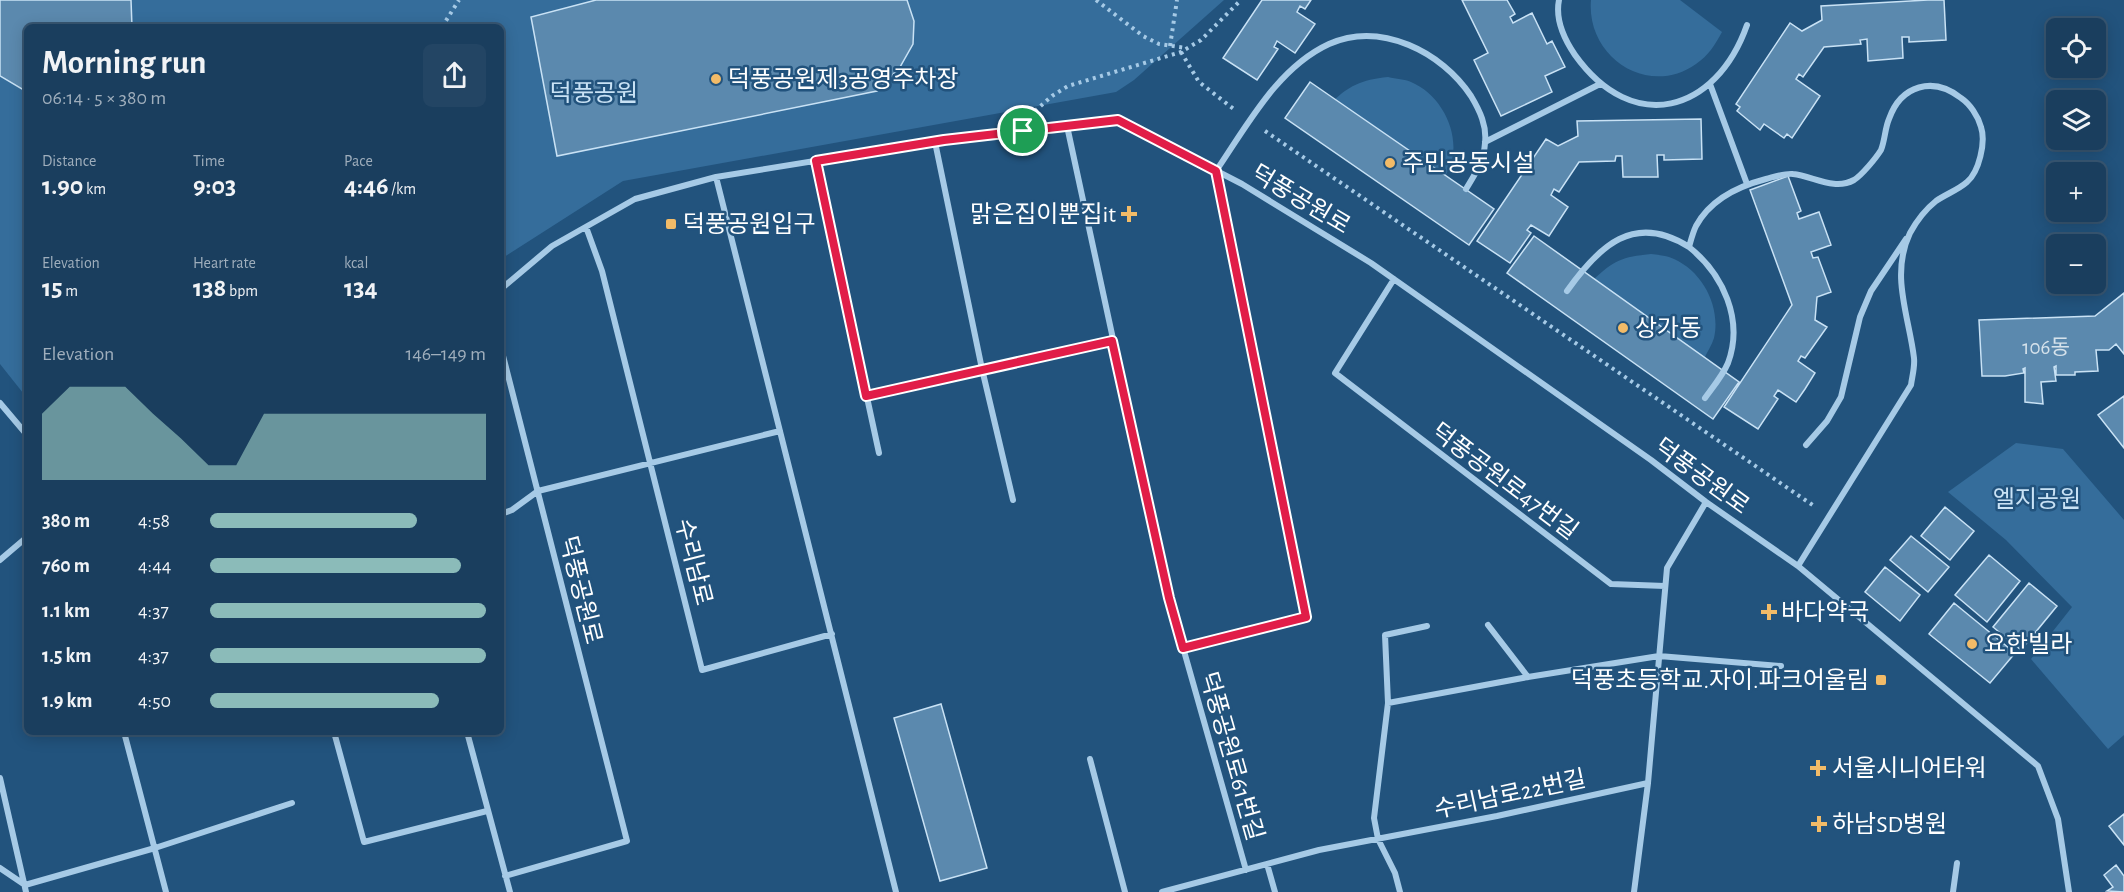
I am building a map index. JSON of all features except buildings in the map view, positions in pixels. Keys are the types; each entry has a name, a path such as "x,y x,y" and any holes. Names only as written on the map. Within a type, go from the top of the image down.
{"street":[{"path":"1559,0 1559,26 1570,48 1585,69 1600,84 1615,94 1663,105 1688,99 1710,84 1739,48 1747,25"},
{"path":"1216,171 1275,87 1308,56 1345,38 1379,37 1410,45 1440,62 1464,86 1480,113 1485,126 1483,159 1466,189"},
{"path":"1485,142 1600,84"},
{"path":"1710,84 1747,184"},
{"path":"1689,247 1695,227 1709,208 1747,184 1790,173 1828,184 1847,184 1861,176 1881,150 1889,117 1900,100 1913,89 1932,85 1948,88 1964,99 1976,114 1982,129 1979,163 1968,181 1935,202 1882,272 1860,317 1841,397 1827,421 1806,445"},
{"name":"덕풍공원로","path":"504,286 552,246 635,199 716,177 935,142 1118,120 1242,184 1394,279 1652,460 1706,502 1798,566 2038,766 2058,819 2070,892"},
{"name":"덕풍공원로61번길","path":"1067,126 1169,598 1246,870"},
{"path":"935,142 982,369 1013,500"},
{"path":"816,161 879,453"},
{"name":"덕풍공원로","path":"1183,648 1306,617 1216,171"},
{"path":"716,177 896,892"},
{"path":"586,227 602,271 650,464"},
{"path":"1567,291 1593,257 1620,238 1639,233 1656,234 1673,237 1689,247 1716,274 1730,304 1733,320 1732,350 1728,364 1705,398"},
{"path":"1798,566 1911,385 1915,360 1902,303 1901,272 1910,233"},
{"name":"덕풍공원로47번길","path":"1394,279 1335,374 1611,584 1665,586"},
{"path":"866,396 1112,341"},
{"name":"덕풍공원로","path":"504,360 627,841 506,876"},
{"path":"0,403 24,431"},
{"path":"504,513 512,510 538,491 780,431"},
{"name":"수리남로","path":"650,464 702,670 831,634"},
{"path":"1634,892 1648,783 1667,568 1706,502"},
{"path":"0,560 24,540"},
{"path":"1488,625 1528,677"},
{"path":"1400,892 1395,873 1378,839 1374,818 1388,703 1385,635 1427,626"},
{"path":"1388,703 1659,656 1781,666"},
{"path":"125,735 165,892"},
{"path":"335,735 364,842 487,811"},
{"path":"468,735 510,892"},
{"path":"1090,759 1125,892"},
{"path":"0,777 26,889"},
{"name":"수리남로22번길","path":"1162,892 1319,850 1497,816 1648,783"},
{"path":"26,889 292,803"},
{"path":"1953,892 1957,863"},
{"path":"1267,864 1275,892"},
{"path":"0,868 26,889"}],"path":[{"path":"444,24 459,0"},
{"path":"1096,0 1143,36 1159,44 1186,48"},
{"path":"1170,46 1177,0"},
{"path":"1023,131 1027,121 1041,104 1060,90 1181,52 1201,40 1241,0"},
{"path":"1181,52 1199,82 1219,99 1828,516"}],"green space":[{"name":"덕풍공원","path":"0,0 1224,0 1134,80 1116,92 623,181 504,257 504,24 24,24 24,394 0,364"},
{"path":"1591,0 1680,0 1722,32 1711,50 1696,64 1678,73 1659,76 1640,74 1624,66 1609,54 1599,39 1592,21"},
{"path":"1388,77 1409,81 1421,88 1431,95 1445,114 1453,137 1453,149 1451,163 1443,182 1329,105 1356,85"},
{"path":"1651,254 1669,257 1684,265 1693,272 1708,292 1715,314 1715,326 1713,341 1704,359 1592,281 1606,268 1619,261"},
{"name":"엘지공원","path":"2016,443 2063,449 2124,520 2124,735 2108,749 2031,659 2072,607 2006,540 1948,492"}],"place":[{"name":"덕풍공원제3공영주차장","path":"716,79"},
{"name":"주민공동시설","path":"1390,163"},
{"name":"맑은집이뿐집it","path":"1129,214"},
{"name":"덕풍공원입구","path":"671,224"},
{"name":"상가동","path":"1623,328"},
{"name":"바다약국","path":"1769,612"},
{"name":"요한빌라","path":"1972,644"},
{"name":"덕풍초등학교.자이.파크어울림","path":"1881,680"},
{"name":"서울시니어타워","path":"1818,768"},
{"name":"하남SD병원","path":"1819,824"}],"route":[{"path":"1118,120 1216,171 1306,617 1183,648 1169,598 1112,341 866,396 816,161 944,140 1023,131 1118,120"}]}
